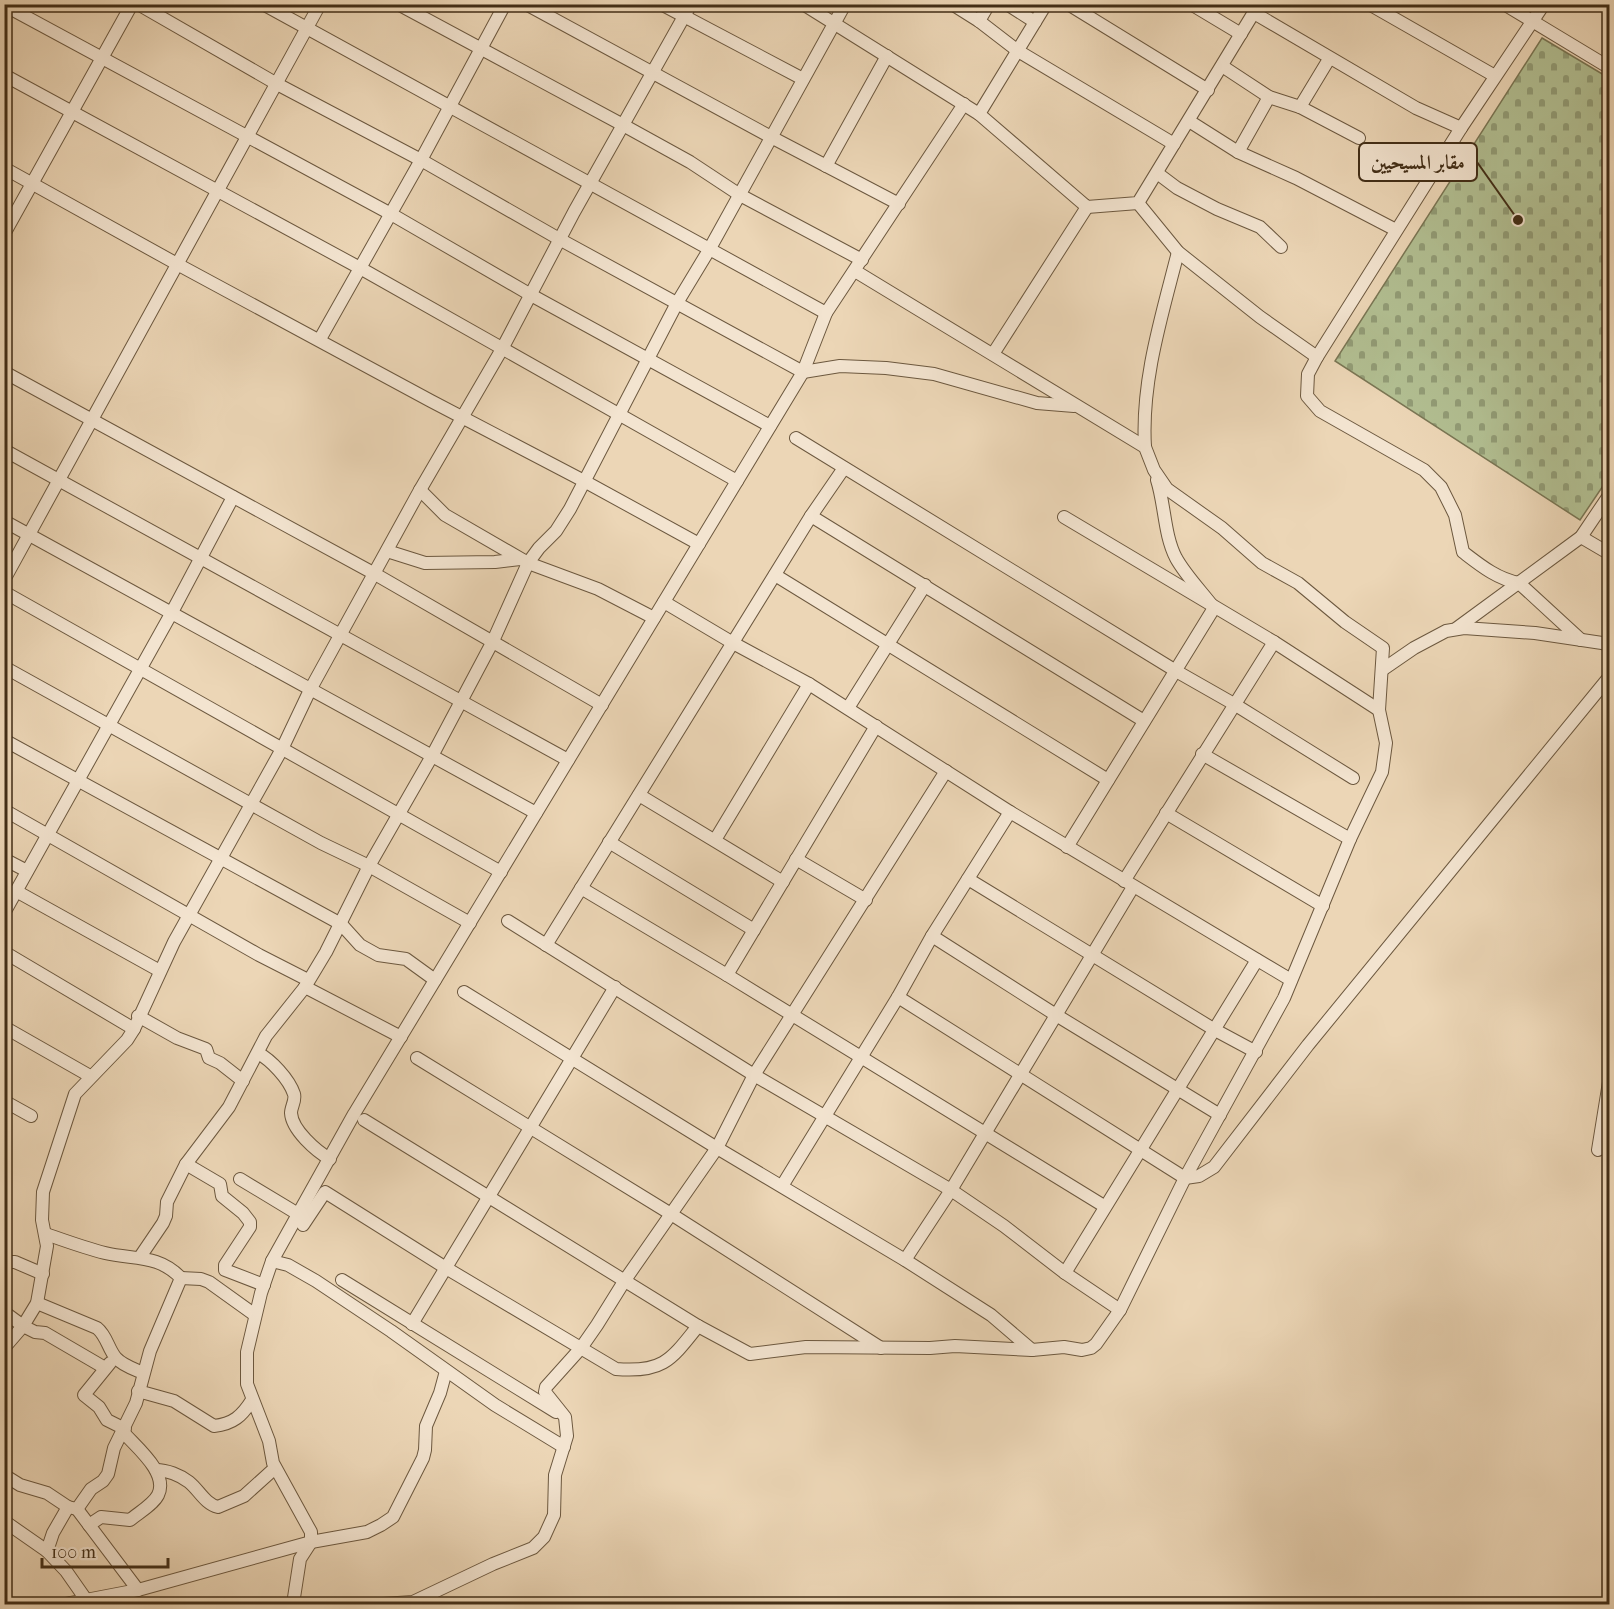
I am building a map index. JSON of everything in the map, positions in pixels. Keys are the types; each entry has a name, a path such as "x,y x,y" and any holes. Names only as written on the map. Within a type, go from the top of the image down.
{"street":[{"path":"4,234 132,4"},
{"path":"138,4 277,84 421,159 561,240 803,372 840,366 895,369 934,374 1037,404 1078,407"},
{"path":"263,4 826,313"},
{"path":"4,580 177,264 219,193 320,4"},
{"path":"398,4 480,50 623,124 690,162 740,195 804,227 862,260"},
{"path":"320,339 505,4"},
{"path":"526,4 651,74 899,204"},
{"path":"661,4 803,79"},
{"path":"4,1348 23,1326 37,1303 47,1256 46,1234 42,1220 45,1184 64,1120 75,1094 127,1040 134,1029 160,970 282,749 310,690 420,490 502,349 590,184 691,4"},
{"path":"803,4 979,114 1087,207 1138,203"},
{"path":"140,1257 163,1223 167,1202 186,1164 229,1107 273,1026 289,1010 307,984 341,924 369,867 494,641 524,561 556,531 570,509 677,303 710,250 845,4"},
{"path":"952,4 979,21 1018,51 1174,144"},
{"path":"979,21 989,4"},
{"path":"1007,4 1035,22"},
{"path":"979,114 1046,4"},
{"path":"1068,4 1208,90"},
{"path":"1191,4 1241,34"},
{"path":"1369,4 1495,76"},
{"path":"1504,4 1610,68"},
{"path":"1544,4 1461,128 1317,357 1308,374 1307,396 1320,411 1424,470 1441,488 1455,515 1463,552 1507,581 1519,583 1581,640"},
{"path":"4,5 391,214 531,295 626,345 770,426"},
{"path":"1138,203 1256,9 1329,59 1416,108 1461,128"},
{"path":"826,166 887,56"},
{"path":"1300,107 1329,59"},
{"path":"1222,66 1269,97 1300,107 1359,138"},
{"path":"4,75 360,268 737,481"},
{"path":"1238,152 1269,97"},
{"path":"293,1605 300,1559 311,1542 311,1532 275,1468 269,1441 247,1384 247,1352 255,1315 272,1261 300,1220 330,1159 435,980 803,372 826,313 964,104"},
{"path":"1189,121 1238,152 1296,177 1396,230"},
{"path":"4,168 177,264 584,480 699,544"},
{"path":"1157,173 1197,199 1260,227 1281,247"},
{"path":"1138,203 1178,252 1260,317 1317,357"},
{"path":"993,354 1087,207"},
{"path":"1178,252 1148,383 1143,422 1145,447 1161,493 1166,526 1176,558 1214,608"},
{"path":"855,271 1145,447"},
{"path":"4,372 375,574 602,705"},
{"path":"796,438 1353,778"},
{"path":"4,450 568,760"},
{"path":"546,945 811,516 844,468"},
{"path":"364,1120 698,1326 750,1354 806,1347 882,1349 955,1346 1032,1350 1064,1347 1082,1350 1091,1348 1104,1334 1120,1310 1185,1178 1284,998 1350,839 1382,772 1386,743 1379,710 1383,648 1345,622 1298,583 1262,563 1222,528 1167,489 1154,470"},
{"path":"420,490 445,515 524,561 598,589 654,618"},
{"path":"1455,629 1581,537 1610,494"},
{"path":"4,913 171,614 233,497"},
{"path":"811,516 1144,721"},
{"path":"1064,517 1274,642 1379,710"},
{"path":"4,521 536,813"},
{"path":"1581,537 1610,554"},
{"path":"387,551 425,563 524,561"},
{"path":"775,575 1108,780"},
{"path":"848,708 925,585"},
{"path":"4,592 141,667 501,872"},
{"path":"664,602 809,684 1010,812 1291,980"},
{"path":"1067,847 1214,608"},
{"path":"1382,670 1414,648 1446,631 1464,628 1535,633 1610,646"},
{"path":"905,1260 951,1190 1092,954 1166,813 1274,642"},
{"path":"4,668 470,923"},
{"path":"897,997 1185,1178 1199,1176 1214,1167 1308,1045 1610,676"},
{"path":"715,840 809,684"},
{"path":"727,975 876,726"},
{"path":"4,740 341,924 360,945 378,955 406,959 435,980"},
{"path":"1202,754 1350,839"},
{"path":"383,1605 413,1602 539,1544 554,1515 555,1475 567,1436 565,1417 544,1392 546,1387 581,1348 717,1148 754,1075 946,771"},
{"path":"639,795 783,882"},
{"path":"4,810 401,1037"},
{"path":"782,1186 932,936 1010,812"},
{"path":"1166,813 1323,906"},
{"path":"609,842 754,930"},
{"path":"4,859 27,871"},
{"path":"796,859 866,900"},
{"path":"968,879 1215,1030 1256,1052"},
{"path":"581,888 1104,1206"},
{"path":"16,891 160,970"},
{"path":"507,921 754,1075 951,1190 1120,1310"},
{"path":"932,936 1056,1015 1220,1114"},
{"path":"4,952 134,1029"},
{"path":"1065,1273 1257,960"},
{"path":"412,1324 615,987"},
{"path":"464,992 717,1148 905,1260 991,1315 1032,1350"},
{"path":"138,1016 177,1038 206,1049 209,1058 220,1063 243,1081"},
{"path":"4,1027 90,1076"},
{"path":"258,1053 284,1074 295,1095 291,1116 301,1134 317,1152 330,1159"},
{"path":"417,1058 671,1214 882,1349"},
{"path":"1598,1149 1610,1076"},
{"path":"4,1101 31,1116"},
{"path":"186,1164 220,1185 222,1196 250,1222 250,1227 225,1265 225,1270 264,1285"},
{"path":"240,1179 300,1220"},
{"path":"300,1220 326,1192 446,1268 616,1369 633,1371 654,1368 675,1354 698,1326"},
{"path":"46,1234 105,1253 153,1260 171,1269 181,1278 201,1279 209,1282 255,1315"},
{"path":"272,1261 288,1264 316,1281 391,1330 446,1371 564,1447"},
{"path":"4,1262 15,1262 43,1274"},
{"path":"47,1551 52,1533 72,1508 106,1478 114,1448 136,1403 150,1351 181,1278"},
{"path":"342,1280 565,1417"},
{"path":"37,1303 97,1328 102,1332 115,1358 143,1373"},
{"path":"4,1312 23,1326 35,1332 45,1333 105,1368"},
{"path":"89,1525 105,1516 130,1520 158,1494 161,1481 156,1470 124,1431 107,1420 99,1407 84,1395 115,1358"},
{"path":"65,1605 138,1590 311,1542 367,1532 381,1526 393,1517 423,1458 426,1426 440,1393 446,1371"},
{"path":"138,1391 174,1401 213,1426 235,1421 252,1400"},
{"path":"156,1470 167,1471 185,1479 218,1508 244,1496 275,1468"},
{"path":"4,1475 20,1485 47,1493 72,1508 89,1525 138,1590"},
{"path":"4,1521 47,1551 66,1571 87,1600"}],"green space":[{"path":"1542,38 1609,78 1609,477 1580,520 1335,361"}],"place":[{"name":"مقابر المسيحيين","path":"1518,220"}]}
